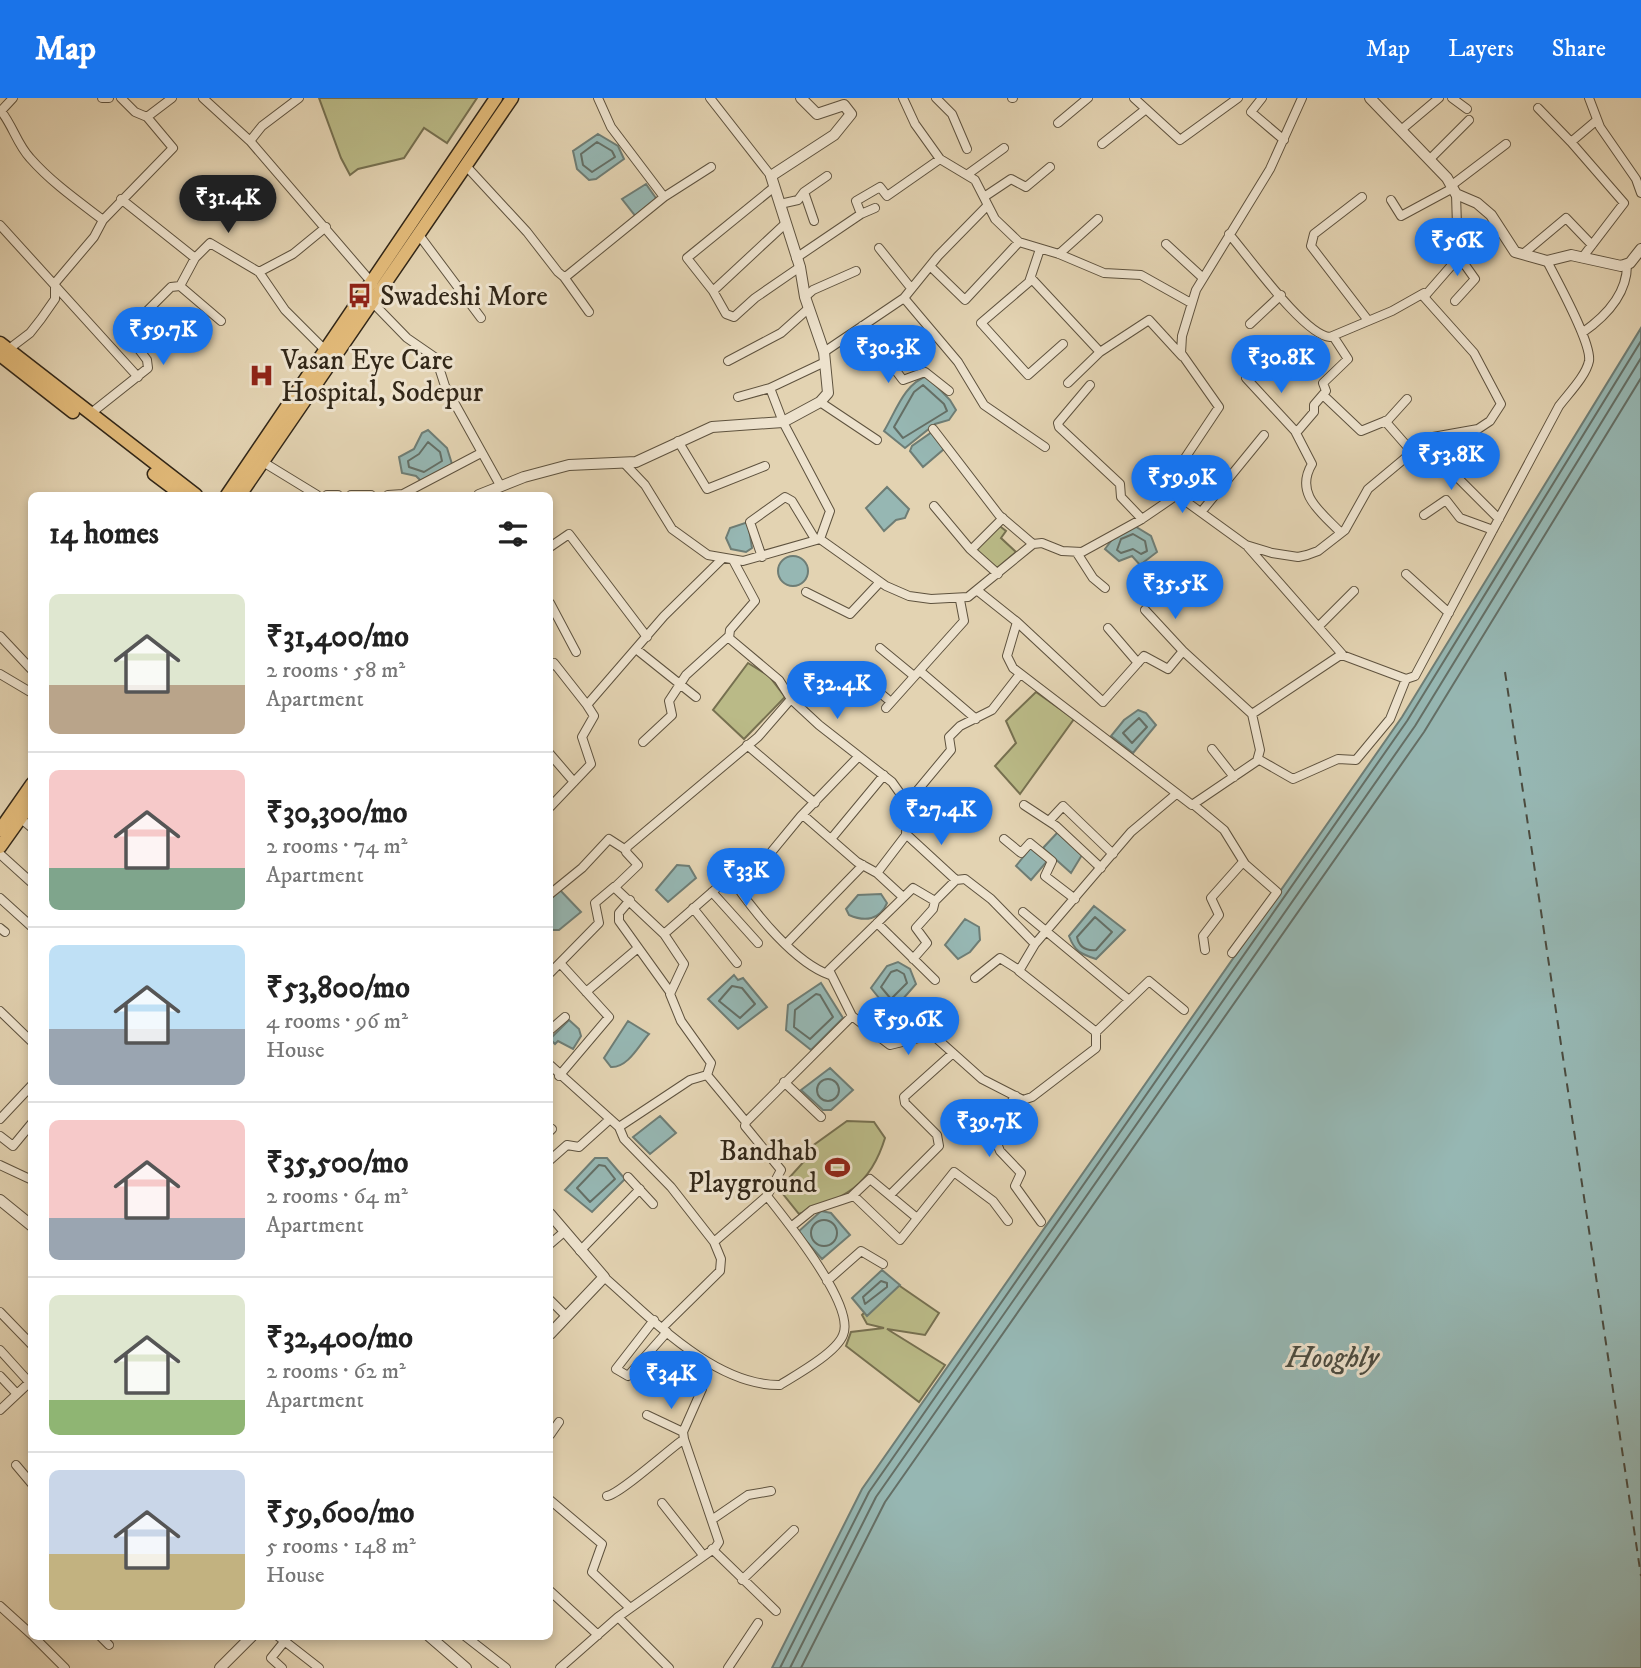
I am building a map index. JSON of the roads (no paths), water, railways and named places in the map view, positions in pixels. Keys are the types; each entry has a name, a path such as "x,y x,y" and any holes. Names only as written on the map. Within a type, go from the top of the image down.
{"main road":[{"path":"242,492 496,98"},
{"path":"229,492 326,351 419,235 512,98"},
{"path":"2,352 90,414 192,492"},
{"path":"2,352 178,492"},
{"path":"0,830 28,790"},
{"path":"0,847 28,807"}],"street":[{"path":"13,98 1,111 15,128 18,141 30,158 62,188 103,220"},
{"path":"102,98 109,98"},
{"path":"2,352 30,333 55,299 55,283 94,237 103,220 173,148 146,117 135,112 121,98"},
{"path":"146,117 172,98"},
{"path":"203,98 250,141 326,227 407,338 436,358 444,386 500,485"},
{"path":"250,141 262,126 299,98"},
{"path":"598,98 615,133 664,197"},
{"path":"485,492 500,485 569,465 611,462 625,464 648,458 678,441 712,427 783,422 820,402 829,388 824,357 771,176 710,98"},
{"path":"771,176 834,135 851,114 844,105 817,114 801,98"},
{"path":"903,98 915,124 940,159 968,174 981,188 995,219 1019,242 1059,254 1104,273 1141,275 1191,303"},
{"path":"936,98 952,114 967,149"},
{"path":"1058,123 1088,98"},
{"path":"1135,98 1180,140 1238,98"},
{"path":"1262,98 1251,112 1284,140"},
{"path":"1182,356 1182,336 1191,303 1284,140 1302,98"},
{"path":"1401,130 1438,98"},
{"path":"1452,98 1466,109"},
{"path":"1589,98 1597,120 1636,179 1641,192"},
{"path":"1377,100 1454,189 1491,215 1512,249 1547,261 1571,255 1596,263 1627,265"},
{"path":"1538,108 1624,201 1582,258"},
{"path":"1101,144 1146,109"},
{"path":"1430,159 1469,120"},
{"path":"1571,142 1597,120"},
{"path":"1391,201 1401,216 1454,189 1506,144"},
{"path":"968,174 1004,148"},
{"path":"861,215 856,201 880,187 887,196 940,159"},
{"path":"467,167 564,277 589,312"},
{"path":"564,277 664,197 711,167"},
{"path":"738,397 770,388 824,357 862,326 904,298 986,202 1010,180 1027,187 1050,167"},
{"path":"780,204 798,200 804,192 827,176"},
{"path":"773,188 687,258 713,291 726,314 734,317 798,262 861,215 875,208"},
{"path":"1229,234 1315,333 1332,336 1367,319 1392,311 1424,293 1456,262 1458,255 1454,189"},
{"path":"804,192 814,222"},
{"path":"1362,197 1314,234 1311,246 1367,319"},
{"path":"121,199 195,258"},
{"path":"1523,254 1566,218 1592,245"},
{"path":"1059,254 1098,219"},
{"path":"713,291 785,224"},
{"path":"0,225 55,289 138,377"},
{"path":"258,272 293,254 326,227"},
{"path":"419,235 481,318"},
{"path":"930,266 965,300 1019,242"},
{"path":"180,286 195,258 212,243 258,272 285,310 326,351"},
{"path":"1166,244 1203,278"},
{"path":"879,248 911,288"},
{"path":"1040,249 1031,278 981,323 1028,375 1063,344"},
{"path":"1581,333 1603,316 1623,289 1627,265 1641,249"},
{"path":"1455,301 1475,279 1458,255"},
{"path":"1342,655 1406,679 1415,676 1559,407 1587,367 1589,356 1581,333 1547,261"},
{"path":"805,297 813,290 856,271"},
{"path":"1031,278 1100,352"},
{"path":"90,414 138,377 149,365 125,332 171,287 180,286 220,321"},
{"path":"1246,545 1298,557 1318,551 1353,520 1368,489 1424,444 1443,433 1478,429 1490,421 1501,404 1474,353 1424,301 1424,293"},
{"path":"1250,324 1281,295"},
{"path":"904,298 958,362 984,405 1045,447"},
{"path":"728,361 781,333 809,308"},
{"path":"1068,383 1100,352 1149,320 1182,356 1219,407 1171,479 1174,496"},
{"path":"862,326 902,380 925,372 949,391"},
{"path":"1296,432 1314,413 1314,405 1327,390 1323,383 1348,358 1332,336"},
{"path":"1246,378 1296,432 1311,464 1305,477 1306,494 1341,533"},
{"path":"1090,385 1059,427 1120,484 1121,497 1142,519"},
{"path":"625,464 645,485 672,529 689,544 722,559 762,557 817,539 830,511 783,422 770,388"},
{"path":"1323,395 1360,431 1385,421 1407,399"},
{"path":"820,402 877,440"},
{"path":"1385,421 1413,453"},
{"path":"933,429 1003,518 1033,544 1077,553 1142,519 1174,496 1183,497 1246,545 1342,650 1342,655"},
{"path":"1202,511 1264,435"},
{"path":"678,441 707,489 765,466"},
{"path":"1424,444 1499,519"},
{"path":"407,492 481,453"},
{"path":"263,462 312,492"},
{"path":"762,557 750,522 785,497 792,501 817,539 880,582 909,596 960,600 978,591 1033,544"},
{"path":"1424,515 1445,499 1460,518 1493,530"},
{"path":"934,506 971,550 998,574"},
{"path":"971,550 1003,518"},
{"path":"553,545 569,534 647,637"},
{"path":"1077,553 1093,579 1105,588"},
{"path":"587,705 647,637 722,559"},
{"path":"643,743 672,715 669,701 679,684 729,636 755,601 733,560"},
{"path":"1406,574 1449,613"},
{"path":"806,592 850,614 880,582"},
{"path":"978,591 1017,622 1103,702 1147,656 1168,669 1183,651"},
{"path":"1319,626 1354,591"},
{"path":"856,673 889,705 964,621 960,600"},
{"path":"553,609 576,652"},
{"path":"1144,610 1183,651 1252,714 1260,750 1258,760 1194,805"},
{"path":"1017,622 1007,656 1010,664 1175,795 1194,805 1226,833 1243,862 1277,893 1232,953"},
{"path":"1108,628 1138,663"},
{"path":"0,636 28,666"},
{"path":"729,636 747,656 779,680 791,699 858,757 884,775 907,803"},
{"path":"880,648 976,719"},
{"path":"636,649 696,697"},
{"path":"1252,714 1342,655"},
{"path":"553,664 587,705 594,718 582,737 591,763 553,803"},
{"path":"0,674 28,690"},
{"path":"877,873 900,847 906,834 907,803 951,750 950,737 960,726 992,710 1020,674"},
{"path":"1258,760 1292,779 1338,759 1356,760 1390,719 1406,679"},
{"path":"626,850 747,745 791,699"},
{"path":"747,745 815,803"},
{"path":"1212,749 1234,777"},
{"path":"664,934 726,880 745,884 803,815 858,757"},
{"path":"553,758 574,782"},
{"path":"831,839 884,775"},
{"path":"1019,970 1035,944 1049,931 1101,867 1134,830 1175,795"},
{"path":"1024,805 1049,821 1101,867"},
{"path":"1049,821 1063,806 1113,854"},
{"path":"803,815 903,897"},
{"path":"20,818 28,825"},
{"path":"906,834 956,880"},
{"path":"553,892 584,866 609,839 626,850 638,865 595,902 599,923 553,970"},
{"path":"1004,839 1021,853 1030,843 1051,859 1045,876 1075,900"},
{"path":"0,854 28,879"},
{"path":"1205,950 1203,936 1219,916 1211,898 1243,862"},
{"path":"787,943 863,865"},
{"path":"914,959 927,943 916,928 933,909 935,901 956,880 965,879 974,884 1035,944"},
{"path":"733,882 760,918 820,971 830,975"},
{"path":"615,887 664,934 684,964 670,992"},
{"path":"935,901 915,887 829,970 852,1016 890,1045 930,1035 988,1083 1023,1100 1032,1097 1094,1052 1096,1032 1149,981 1184,1010"},
{"path":"712,892 758,943"},
{"path":"0,898 28,924"},
{"path":"629,900 619,914 619,921 670,992 681,1021 711,1063 707,1075"},
{"path":"693,908 737,963"},
{"path":"1023,912 1129,1000"},
{"path":"877,923 935,980"},
{"path":"586,992 638,948"},
{"path":"975,978 1000,958 1096,1032"},
{"path":"559,1076 609,1017 560,963"},
{"path":"0,1011 28,1038"},
{"path":"746,1122 852,1016"},
{"path":"553,1027 565,1017"},
{"path":"890,1195 925,1162 939,1144 937,1135 905,1103 904,1097 953,1053"},
{"path":"553,1069 619,1128 624,1139 671,1187 714,1242 722,1259 720,1271 665,1330 628,1376 616,1369 654,1320"},
{"path":"707,1075 746,1122 745,1126 752,1138 781,1170 768,1196 714,1242"},
{"path":"619,1128 690,1080 707,1075"},
{"path":"785,1082 821,1117"},
{"path":"0,1119 28,1089"},
{"path":"1017,1096 991,1128 1000,1151 1021,1173 1014,1186 1041,1222"},
{"path":"553,1157 567,1145 579,1147 609,1121"},
{"path":"0,1136 13,1146 28,1128"},
{"path":"0,1165 28,1178"},
{"path":"852,1196 898,1240 954,1172 997,1205 1008,1221"},
{"path":"628,1177 653,1204"},
{"path":"791,1227 812,1210 852,1196 870,1179 917,1218"},
{"path":"580,1251 640,1189"},
{"path":"553,1218 604,1277 707,1362 723,1370 777,1386 807,1368 841,1340 845,1331 841,1304 768,1196"},
{"path":"0,1200 28,1223"},
{"path":"553,1242 564,1233"},
{"path":"827,1281 861,1251 883,1265"},
{"path":"553,1329 604,1277"},
{"path":"553,1303 566,1316"},
{"path":"0,1312 28,1341"},
{"path":"0,1350 28,1379"},
{"path":"607,1496 620,1492 684,1436 702,1389 707,1362"},
{"path":"0,1376 17,1394"},
{"path":"0,1410 28,1383"},
{"path":"560,1668 629,1607 712,1549 719,1539 684,1436 647,1415"},
{"path":"553,1431 559,1423"},
{"path":"16,1465 28,1479"},
{"path":"713,1519 748,1495 771,1491"},
{"path":"553,1503 601,1543 592,1572 629,1607"},
{"path":"662,1503 703,1555"},
{"path":"742,1580 794,1530"},
{"path":"712,1549 776,1611"},
{"path":"553,1594 598,1635"},
{"path":"0,1606 3,1616 28,1633"},
{"path":"618,1617 669,1668"},
{"path":"728,1668 758,1623"},
{"path":"36,1640 65,1668"},
{"path":"104,1640 109,1645"},
{"path":"220,1668 247,1640"},
{"path":"280,1640 271,1658 282,1668"},
{"path":"282,1640 319,1668"},
{"path":"434,1640 466,1668"},
{"path":"470,1640 506,1668"}],"water":[{"path":"598,134 618,146 624,159 596,179 589,180 577,169 573,151"},
{"path":"646,184 658,201 637,218 622,199"},
{"name":"Hooghly","path":"1641,328 1641,1668 772,1668 862,1489 1402,717"},
{"path":"927,376 956,410 949,420 935,424 905,448 884,431 906,392"},
{"path":"428,430 447,448 452,464 422,482 416,476 402,473 399,457 414,449 422,433"},
{"path":"932,432 944,449 923,467 910,451 912,446"},
{"path":"887,487 909,509 905,518 896,520 884,531 866,508"},
{"path":"748,522 752,548 746,552 731,549 726,538 730,528"},
{"path":"1133,525 1151,536 1157,552 1140,565 1132,556 1119,561 1105,549 1117,533"},
{"path":"793,556 803,561 808,571 803,581 793,586 783,581 778,571 783,561"},
{"path":"1138,710 1146,713 1156,725 1133,753 1111,736 1124,720"},
{"path":"1058,832 1082,855 1071,873 1043,848"},
{"path":"1032,846 1049,859 1031,880 1016,866"},
{"path":"677,865 689,866 696,878 668,902 656,890"},
{"path":"559,889 581,912 559,930 553,930 553,895"},
{"path":"881,894 887,903 876,916 866,919 849,915 846,909 858,895"},
{"path":"1094,906 1125,930 1096,959 1079,952 1069,936"},
{"path":"965,919 979,927 980,940 970,952 958,959 945,945"},
{"path":"898,962 910,969 916,984 895,1008 883,1003 871,988 887,966"},
{"path":"734,975 738,980 743,978 767,1007 738,1029 708,999"},
{"path":"821,983 843,1018 811,1050 786,1030 788,1005"},
{"path":"569,1020 579,1029 581,1036 573,1049 558,1041 555,1044 553,1036"},
{"path":"628,1021 649,1034 628,1060 611,1067 604,1058"},
{"path":"830,1068 853,1090 831,1110 823,1110 801,1090"},
{"path":"660,1116 676,1133 650,1154 633,1137"},
{"path":"595,1158 607,1158 625,1179 592,1212 565,1190"},
{"path":"821,1211 831,1213 850,1235 822,1259 798,1232"},
{"path":"882,1270 900,1285 867,1316 852,1298"}],"place":[{"name":"Swadeshi More","path":"360,296"},
{"name":"Vasan Eye Care Hospital, Sodepur","path":"261,376"},
{"name":"Bandhab Playground","path":"837,1167"}]}
